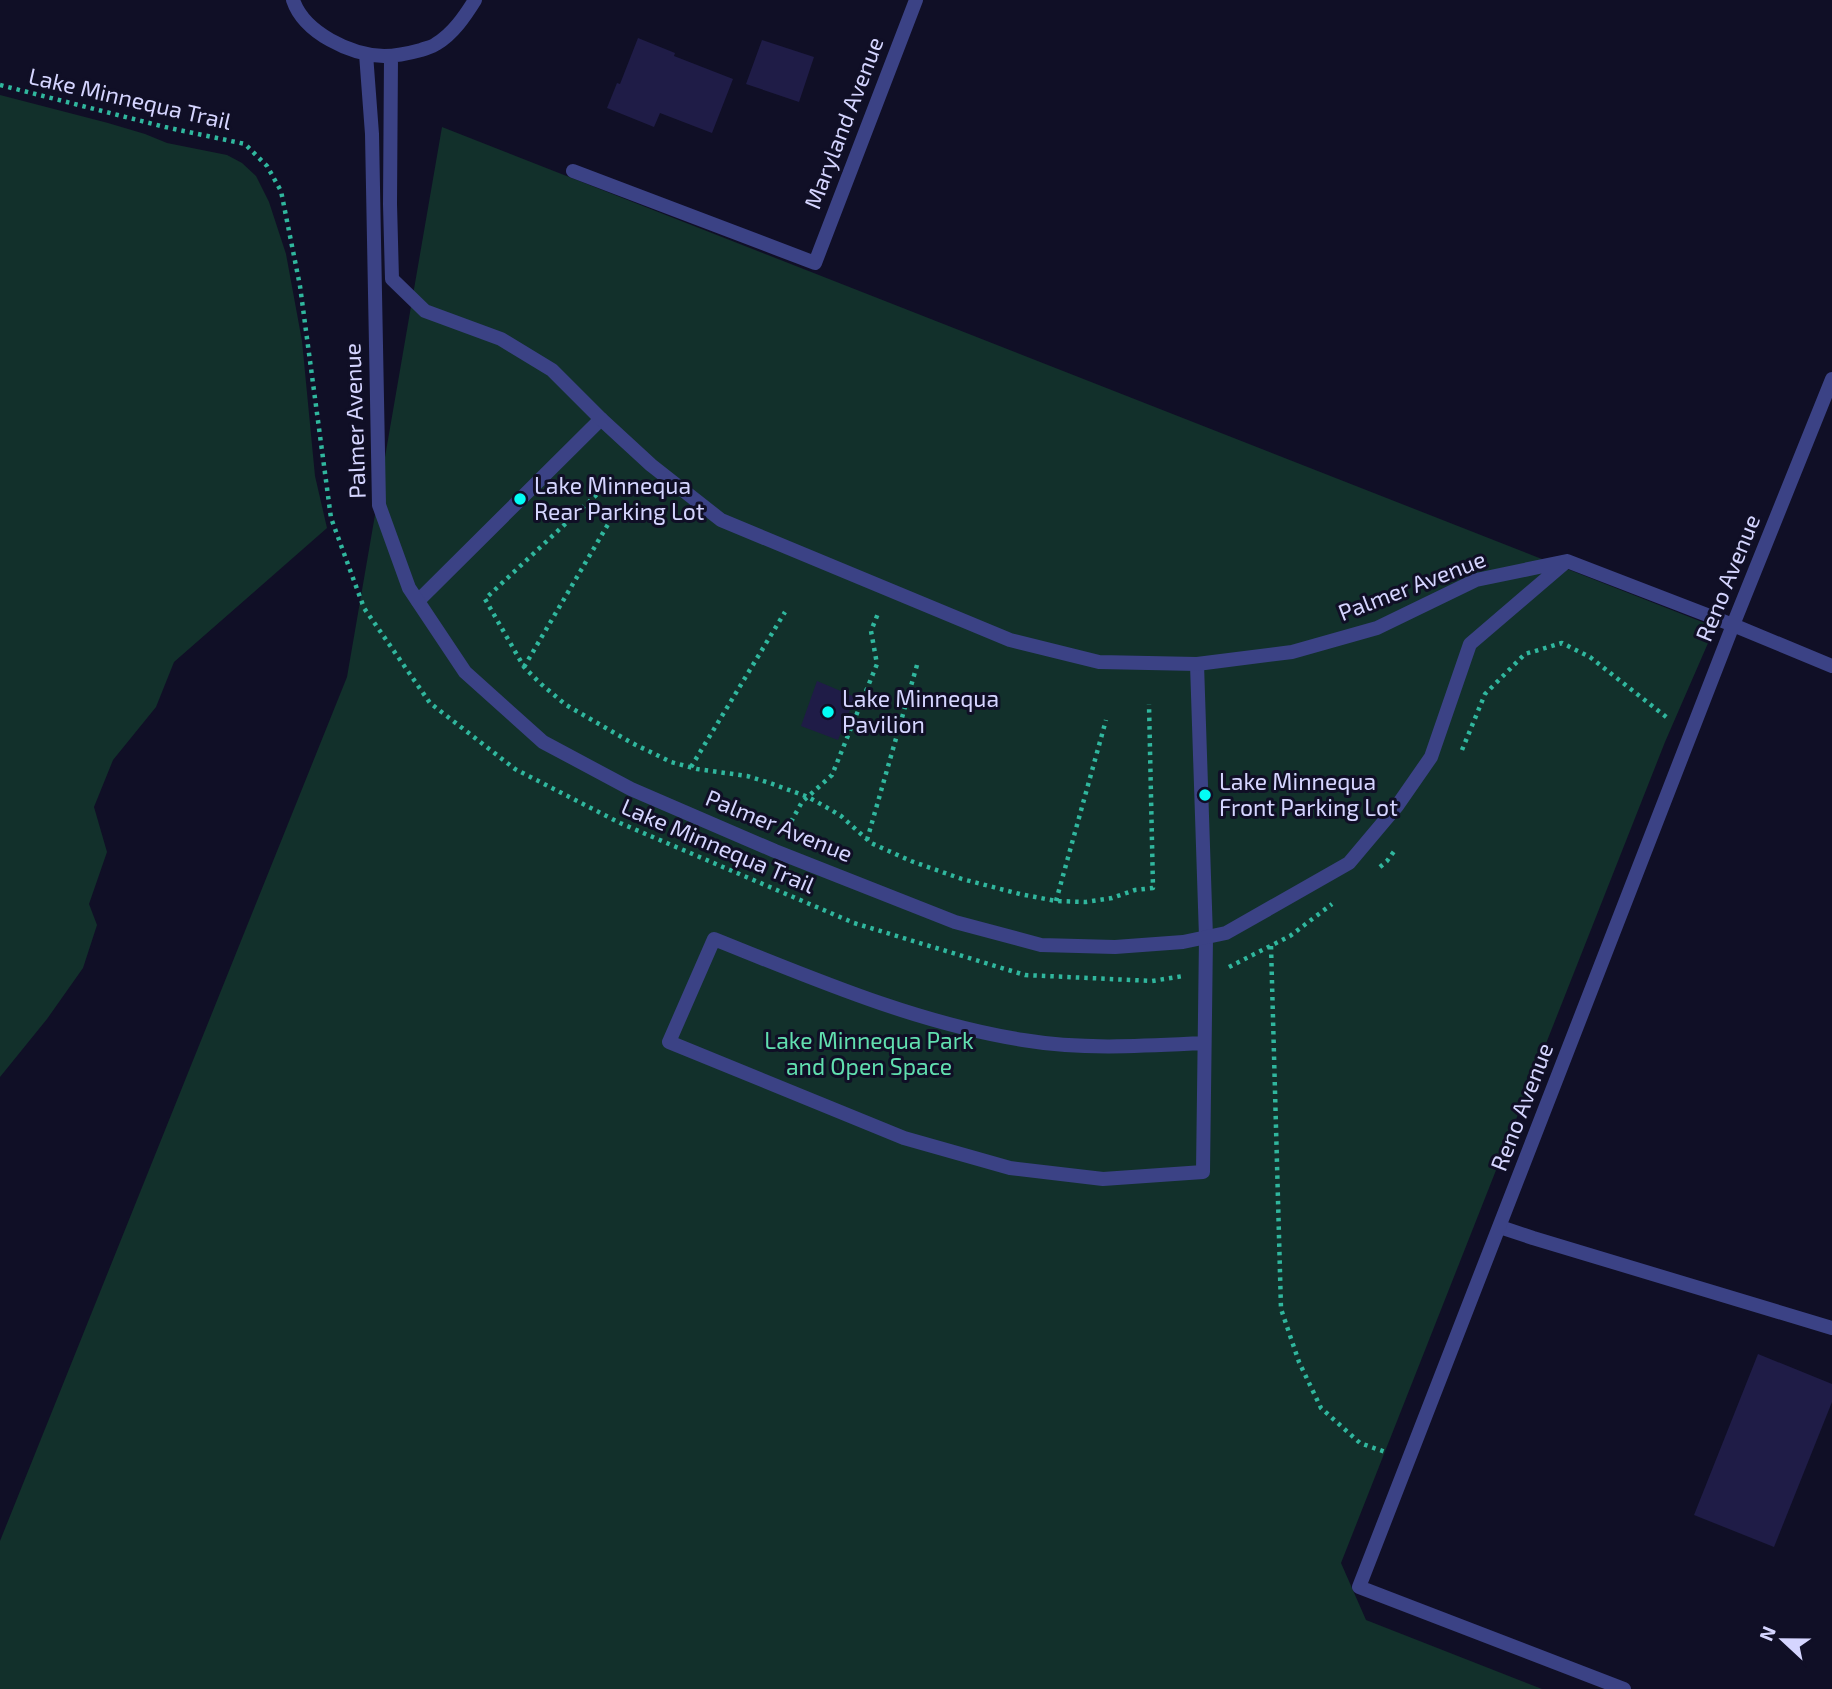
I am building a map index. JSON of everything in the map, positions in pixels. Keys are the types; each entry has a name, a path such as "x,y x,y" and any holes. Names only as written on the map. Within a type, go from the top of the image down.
{"street":[{"path":"293,0 297,12 315,31 366,54 391,56 436,45 461,22 475,0"},
{"name":"Maryland Avenue","path":"573,171 815,263 916,0"},
{"name":"Palmer Avenue","path":"366,54 372,134 379,505 409,588 465,672 543,743 631,789 775,851 955,922 1041,945 1115,947 1183,942 1226,933 1349,863 1397,806 1431,757 1470,645 1567,561"},
{"name":"Palmer Avenue","path":"391,56 392,279 425,311 501,339 552,370 651,465 721,520 1010,640 1099,662 1197,664 1292,652 1377,628 1475,580 1567,561"},
{"name":"Reno Avenue","path":"1624,1689 1359,1587 1733,625 1832,379"},
{"path":"418,601 601,419"},
{"path":"1567,561 1832,666"},
{"path":"1197,664 1206,937 1206,972 1205,1043 1203,1172 1103,1179 1010,1168 904,1138 669,1042 714,939 885,1004 962,1027 1024,1041 1084,1047 1205,1043"},
{"path":"1500,1227 1832,1328"}],"path":[{"name":"Lake Minnequa Trail","path":"0,85 165,127 245,144 267,166 281,191 300,286 331,519 364,608 430,703 514,769 620,823 854,923 1025,975 1152,981 1226,969 1290,936 1333,903"},
{"path":"609,483 485,599 523,667 566,705 632,743 671,762 691,768 747,776 808,797 841,816 867,840 911,861 962,879 1056,901 1086,902 1153,888 1149,704"},
{"path":"523,667 617,509"},
{"path":"763,885 775,851 802,802 832,775 877,664 871,631 888,589"},
{"path":"691,768 785,612"},
{"path":"1462,751 1485,694 1525,654 1562,643 1590,657 1690,736"},
{"path":"867,840 917,665"},
{"path":"1056,901 1106,720"},
{"path":"1376,870 1387,862 1403,839"},
{"path":"1271,946 1282,1309 1299,1362 1321,1408 1360,1443 1408,1461"}],"green space":[{"path":"0,95 108,123 167,143 227,155 242,163 256,176 269,202 286,254 302,341 315,476 327,528 174,662 156,707 113,760 94,807 107,852 89,904 97,925 83,968 47,1019 0,1077"},
{"name":"Lake Minnequa Park and Open Space","path":"442,127 1715,627 1665,742 1341,1563 1366,1620 1542,1689 0,1689 0,1541 347,677"}],"building":[{"path":"638,38 675,53 674,56 733,79 712,133 660,113 654,127 607,108 617,83 620,84"},
{"path":"762,40 814,57 799,102 746,84"},
{"name":"Lake Minnequa Pavilion","path":"817,681 855,697 838,740 801,726"},
{"path":"1758,1354 1832,1384 1832,1402 1774,1547 1694,1515"}],"place":[{"name":"Lake Minnequa Rear Parking Lot","path":"520,499"},
{"name":"Lake Minnequa Pavilion","path":"828,712"},
{"name":"Lake Minnequa Front Parking Lot","path":"1205,795"}]}
